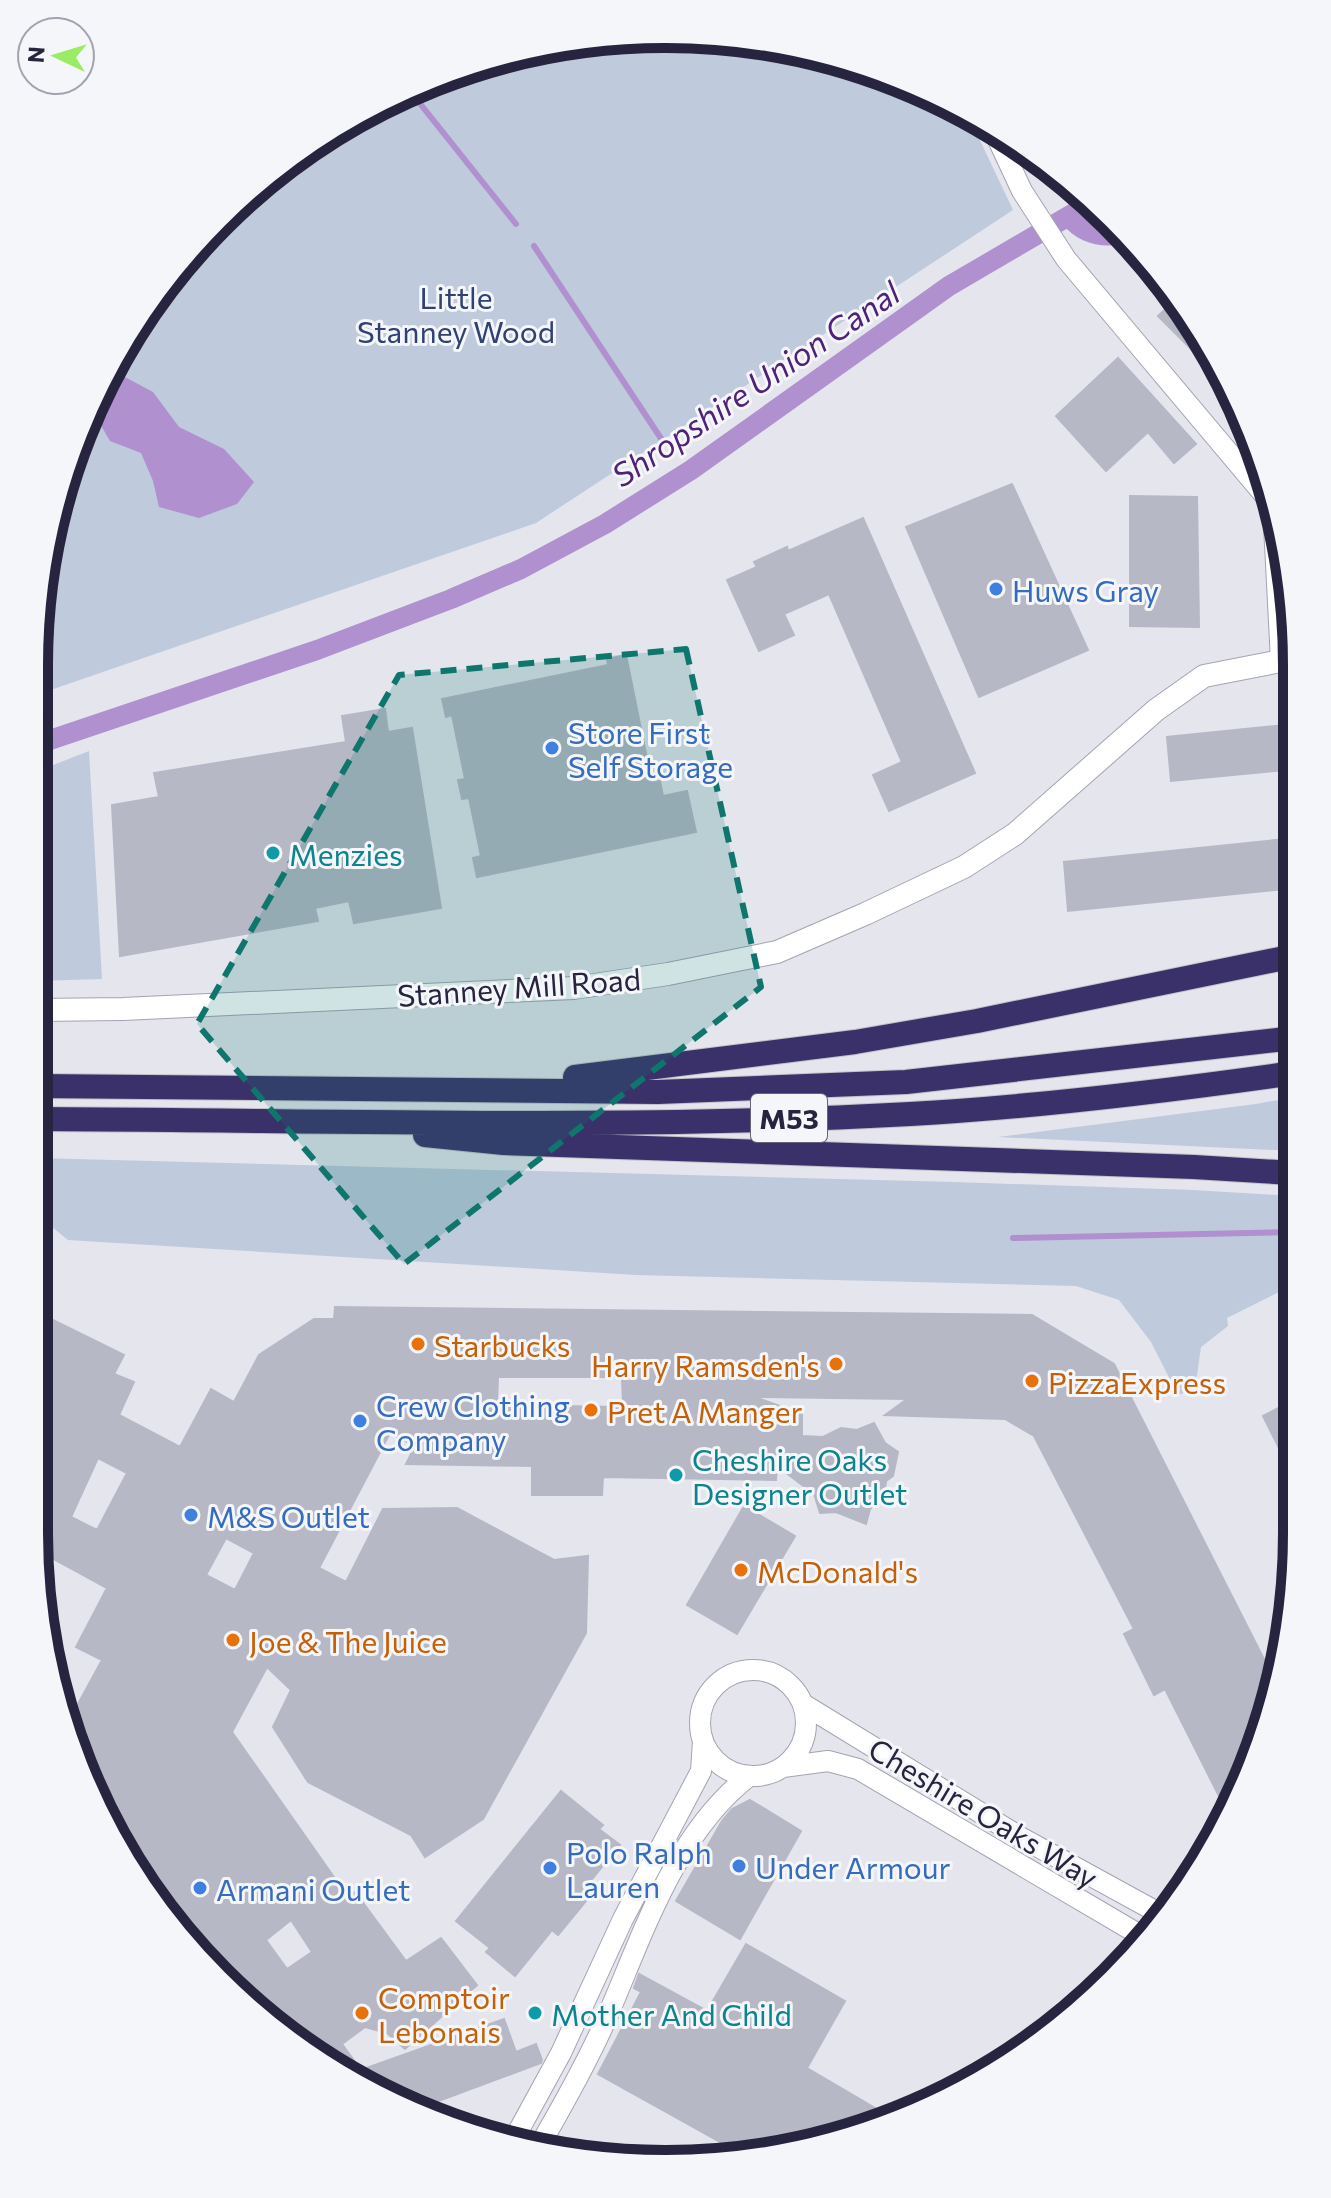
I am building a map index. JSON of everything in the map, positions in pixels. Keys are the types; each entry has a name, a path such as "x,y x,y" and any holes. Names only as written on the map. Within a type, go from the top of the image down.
{"highway":[{"path":"474,1088 855,1042 977,1021 1283,958"},
{"name":"M53","path":"48,1086 658,1092 906,1082 1283,1039"},
{"name":"M53","path":"48,1119 653,1123 911,1114 1154,1092 1283,1074"},
{"path":"283,1120 504,1143 1179,1166 1283,1172"}],"street":[{"path":"1004,149 1022,191 1066,259 1255,485"},
{"name":"Stanney Mill Road","path":"48,1010 574,988 668,974 777,952 880,907 964,867 990,851 1015,834 1156,710 1204,676 1283,663"},
{"path":"518,2132 561,2053 623,1919 701,1771 703,1741 700,1718 704,1701 714,1687 734,1673 758,1670 771,1673 790,1685 803,1704 805,1731 800,1748 783,1767 770,1773 749,1776 730,1771 716,1761 703,1741"},
{"name":"Cheshire Oaks Way","path":"803,1704 1020,1837 1153,1910"},
{"name":"Cheshire Oaks Way","path":"783,1767 828,1761 858,1769 1136,1933"},
{"path":"544,2138 602,2028 646,1927 706,1815 749,1776"}],"highlighted area":[{"path":"686,649 761,987 404,1264 197,1024 399,675"}],"green space":[{"name":"Little Stanney Wood","path":"625,49 706,49 746,53 825,69 902,95 976,132 1013,210 536,523 48,691 49,625 60,545 81,467 112,392 152,322 201,258 258,201 322,152 392,112 467,81 545,60"},
{"path":"89,751 102,979 48,981 48,767"},
{"path":"1283,1099 1283,1150 998,1137"},
{"path":"48,1158 1193,1190 1283,1195 1283,1290 1227,1318 1228,1326 1201,1347 1195,1389 1178,1395 1151,1342 1119,1300 1076,1286 636,1275 68,1240 48,1224"}],"shaded area":[{"path":"1082,209 1117,245 1084,241 1061,223"},
{"path":"123,376 153,392 179,427 224,449 254,482 237,504 199,518 159,507 153,481 141,453 110,441 99,421"}],"building":[{"path":"1168,307 1201,359 1158,316"},
{"path":"1118,358 1196,444 1174,463 1148,432 1106,471 1056,416"},
{"name":"Huws Gray","path":"1012,484 1088,650 979,697 906,527"},
{"path":"1130,496 1197,497 1199,627 1130,626"},
{"path":"863,518 975,773 889,811 873,775 902,762 829,594 784,614 794,635 759,651 727,580 757,567 754,562 787,547 788,551"},
{"name":"Store First Self Storage","path":"626,655 652,783 660,781 663,796 687,791 696,832 477,877 473,858 481,856 469,798 462,799 458,780 465,779 452,715 446,717 442,699 608,665 607,659"},
{"name":"Menzies","path":"385,709 388,732 412,728 441,908 354,923 349,901 315,908 318,921 120,956 112,805 159,797 154,773 346,742 342,716"},
{"path":"1283,725 1283,770 1171,781 1167,737"},
{"path":"1283,839 1283,889 1068,911 1064,862"},
{"path":"335,1307 1032,1315 1114,1364 1268,1667 1250,1731 1221,1801 1165,1689 1154,1695 1124,1634 1134,1629 1034,1436 1005,1419 885,1415 907,1399 755,1397 802,1414 802,1436 823,1437 841,1428 857,1430 874,1423 885,1443 898,1452 893,1476 886,1481 884,1496 870,1509 866,1524 836,1512 820,1513 814,1494 777,1466 776,1480 603,1477 602,1495 532,1495 532,1466 406,1464 415,1446 390,1433 319,1568 346,1582 383,1509 457,1508 554,1560 588,1556 586,1633 483,1819 425,1857 411,1835 308,1782 273,1727 291,1690 267,1667 232,1732 348,1897 355,1892 406,1961 441,1938 477,1985 405,2049 387,2033 365,2027 342,2044 360,2069 322,2046 258,1997 201,1940 152,1876 112,1806 78,1720 78,1704 102,1660 76,1647 107,1588 52,1558 49,1565 48,1317 124,1355 114,1374 134,1382 119,1415 180,1447 211,1389 234,1402 259,1355 314,1319 334,1319","holes":["498,1377 622,1377 623,1407 497,1405","98,1458 127,1473 97,1530 71,1517","226,1538 254,1553 235,1590 206,1575","291,1920 312,1952 287,1969 266,1940"]},
{"path":"1283,1406 1283,1456 1263,1416"},
{"name":"McDonald's","path":"744,1506 795,1536 737,1634 687,1605"},
{"name":"Polo Ralph Lauren","path":"561,1791 603,1825 599,1829 620,1845 583,1890 590,1896 558,1935 552,1930 515,1976 486,1952 490,1948 456,1921"},
{"name":"Under Armour","path":"750,1800 801,1831 740,1939 676,1901 722,1821 732,1809"},
{"path":"746,1944 845,2001 807,2068 880,2111 825,2129 729,2147 598,2074 641,1992 634,1988 639,1974 707,2011"},
{"path":"504,2019 516,2052 536,2044 541,2063 431,2104 362,2070"}],"waterway":[{"path":"417,100 516,224"},
{"name":"Shropshire Union Canal","path":"48,741 317,650 521,569 605,524 691,470 949,286 1081,209"},
{"path":"534,246 662,440"},
{"path":"1013,1238 1283,1232"}],"place":[{"name":"Huws Gray","path":"996,589"},
{"name":"Store First Self Storage","path":"552,748"},
{"name":"Menzies","path":"273,853"},
{"name":"Starbucks","path":"418,1344"},
{"name":"Harry Ramsden's","path":"836,1364"},
{"name":"PizzaExpress","path":"1032,1381"},
{"name":"Pret A Manger","path":"591,1410"},
{"name":"Crew Clothing Company","path":"360,1421"},
{"name":"Cheshire Oaks Designer Outlet","path":"676,1475"},
{"name":"M&S Outlet","path":"191,1515"},
{"name":"McDonald's","path":"741,1570"},
{"name":"Joe & The Juice","path":"233,1640"},
{"name":"Under Armour","path":"739,1866"},
{"name":"Polo Ralph Lauren","path":"550,1868"},
{"name":"Armani Outlet","path":"200,1888"},
{"name":"Comptoir Lebonais","path":"362,2013"},
{"name":"Mother And Child","path":"535,2013"}]}
